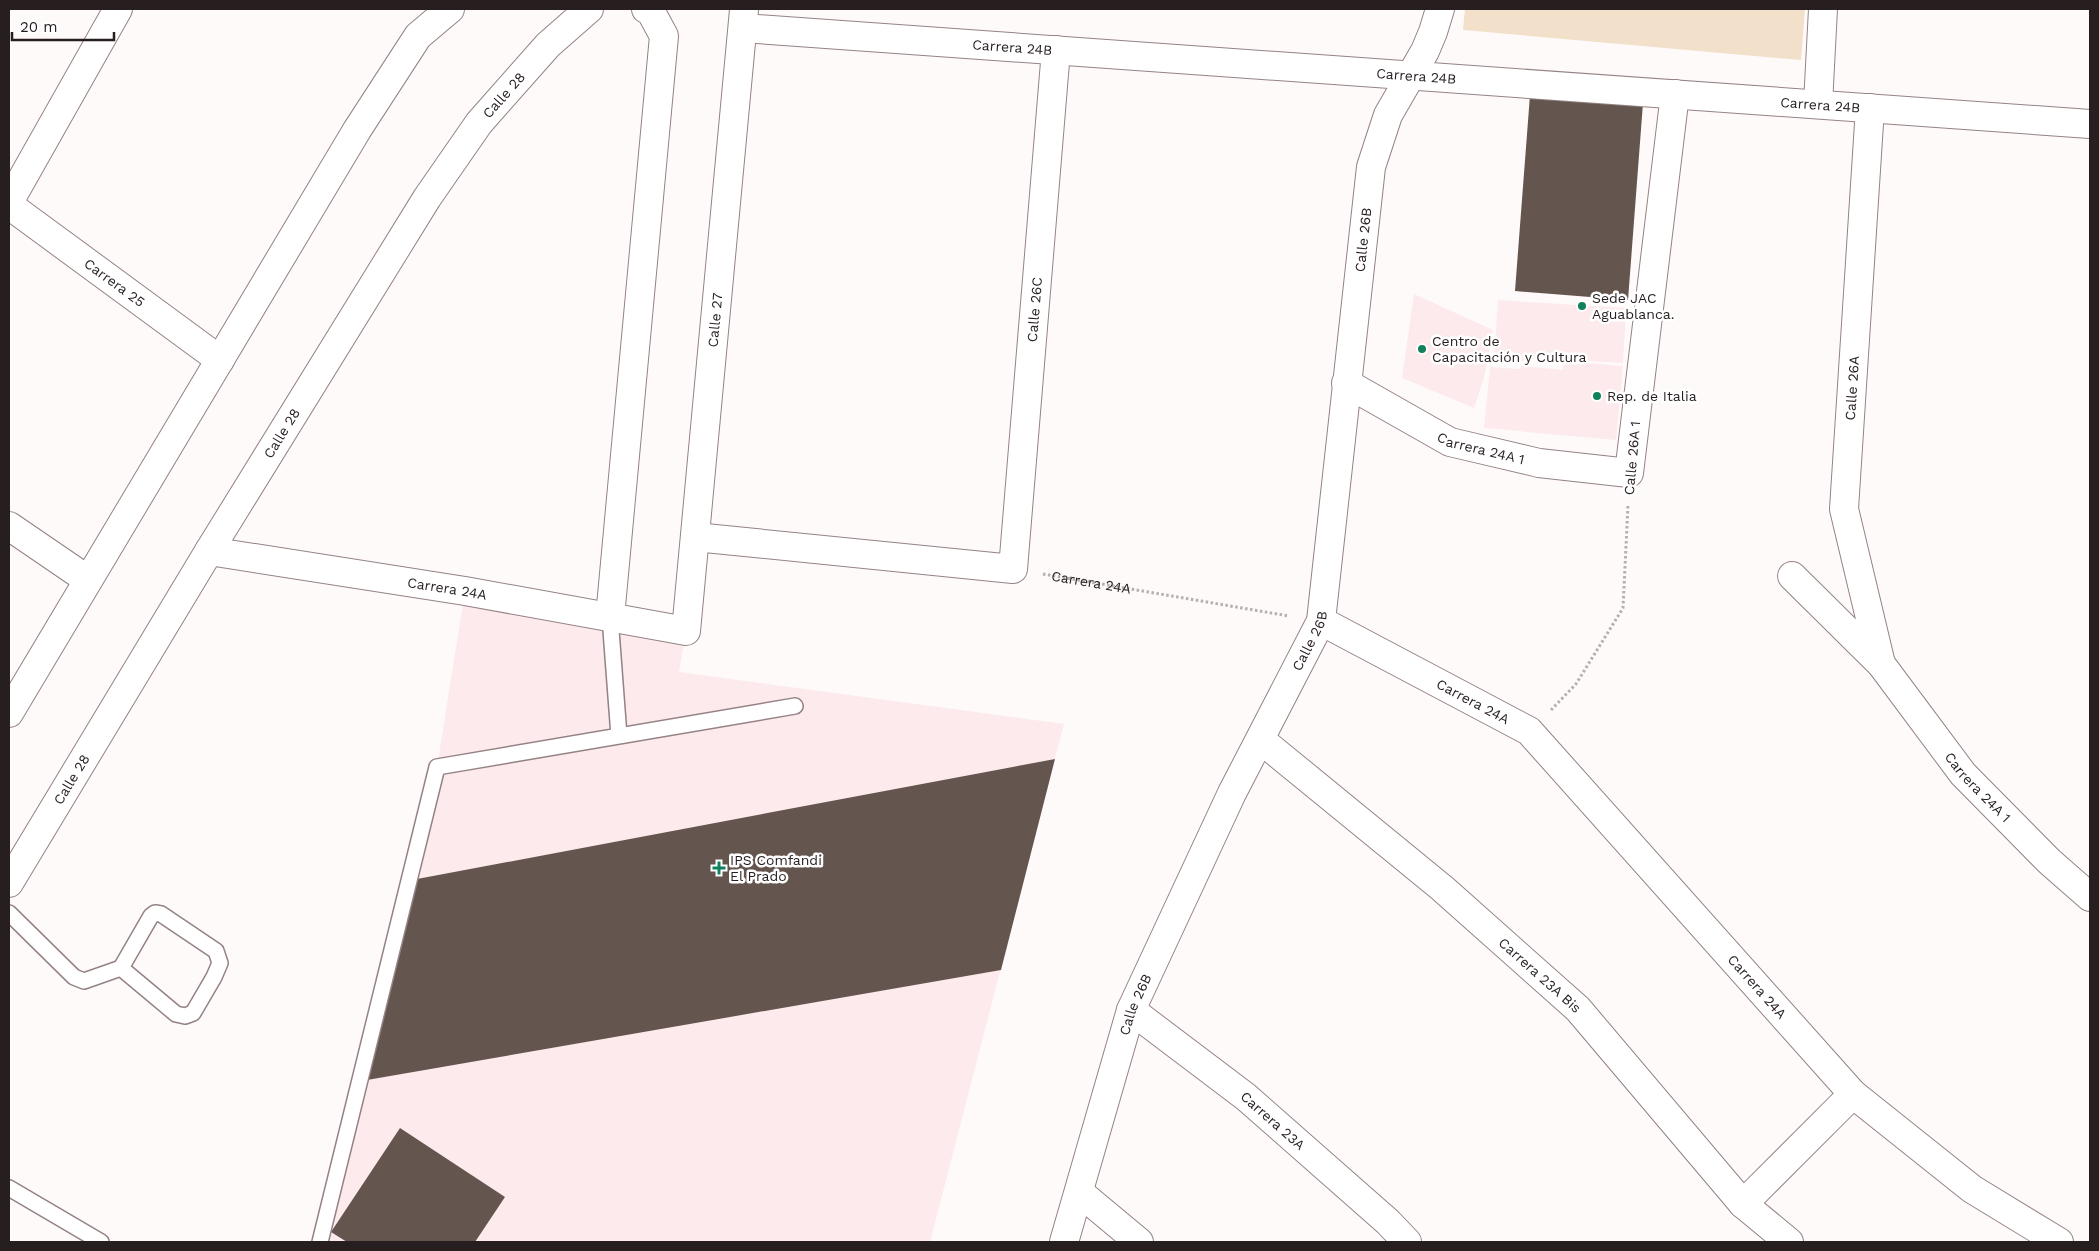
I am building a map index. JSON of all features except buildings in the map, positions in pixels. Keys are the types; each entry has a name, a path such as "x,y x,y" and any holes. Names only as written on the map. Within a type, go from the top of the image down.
{"street":[{"path":"9,204 118,9"},
{"path":"9,713 357,130 418,36 429,9"},
{"path":"418,36 450,9"},
{"name":"Calle 28","path":"9,883 209,552 427,198 479,123 548,45 589,9"},
{"path":"610,617 664,36 651,12 646,9"},
{"name":"Calle 26B","path":"1064,1242 1131,1010 1232,793 1321,621 1371,167 1388,115 1412,76 1434,32 1440,9"},
{"path":"1818,104 1823,9"},
{"name":"Carrera 24B","path":"744,18 1056,50 2090,124"},
{"name":"Calle 27","path":"686,631 744,18"},
{"name":"Calle 26C","path":"1013,569 1056,50"},
{"name":"Calle 26A 1","path":"1629,472 1675,94"},
{"name":"Calle 26A","path":"1870,108 1844,509 1881,664"},
{"name":"Carrera 25","path":"9,204 220,360"},
{"name":"Carrera 24A 1","path":"1346,383 1450,442 1539,463 1629,472"},
{"path":"9,526 88,580"},
{"path":"695,537 1013,569"},
{"name":"Carrera 24A","path":"209,552 465,590 686,631"},
{"path":"1792,576 1881,664"},
{"name":"Carrera 24A","path":"1321,621 1529,731 1853,1094 1972,1189 2059,1242"},
{"name":"Carrera 24A 1","path":"1881,664 1963,774 2050,862 2090,898"},
{"name":"Carrera 23A Bis","path":"1261,740 1442,888 1578,1009 1744,1204 1789,1242"},
{"name":"Carrera 23A","path":"1131,1010 1246,1097 1388,1222 1407,1242"},
{"path":"1744,1204 1853,1094"},
{"path":"1079,1192 1139,1242"}],"lane":[{"path":"610,617 619,736"},
{"path":"320,1242 437,767 795,706"},
{"path":"9,913 74,976 84,981 120,968 151,916 155,913 161,914 216,951 220,963 214,977 192,1012 185,1016 176,1014 120,968"},
{"path":"9,1188 101,1242"}],"path":[{"name":"Calle 26A 1","path":"1529,731 1576,684 1623,608 1629,472"},
{"name":"Carrera 24A","path":"1013,569 1321,621"}],"shaded area":[{"path":"1465,9 1805,9 1801,60 1463,30"},
{"path":"1414,294 1493,330 1484,378 1474,408 1402,378"},
{"path":"1498,300 1626,308 1623,363 1525,357 1524,361 1494,360"},
{"path":"1564,361 1623,366 1616,440 1484,428 1490,367 1520,369 1521,366 1563,370"},
{"name":"IPS Comfandi El Prado","path":"465,591 686,631 679,672 1064,724 930,1242 320,1242 437,767"}],"place":[{"name":"Sede JAC Aguablanca.","path":"1582,306"},
{"name":"Centro de Capacitación y Cultura","path":"1422,349"},
{"name":"Rep. de Italia","path":"1597,396"},
{"name":"IPS Comfandi El Prado","path":"719,868"}]}
